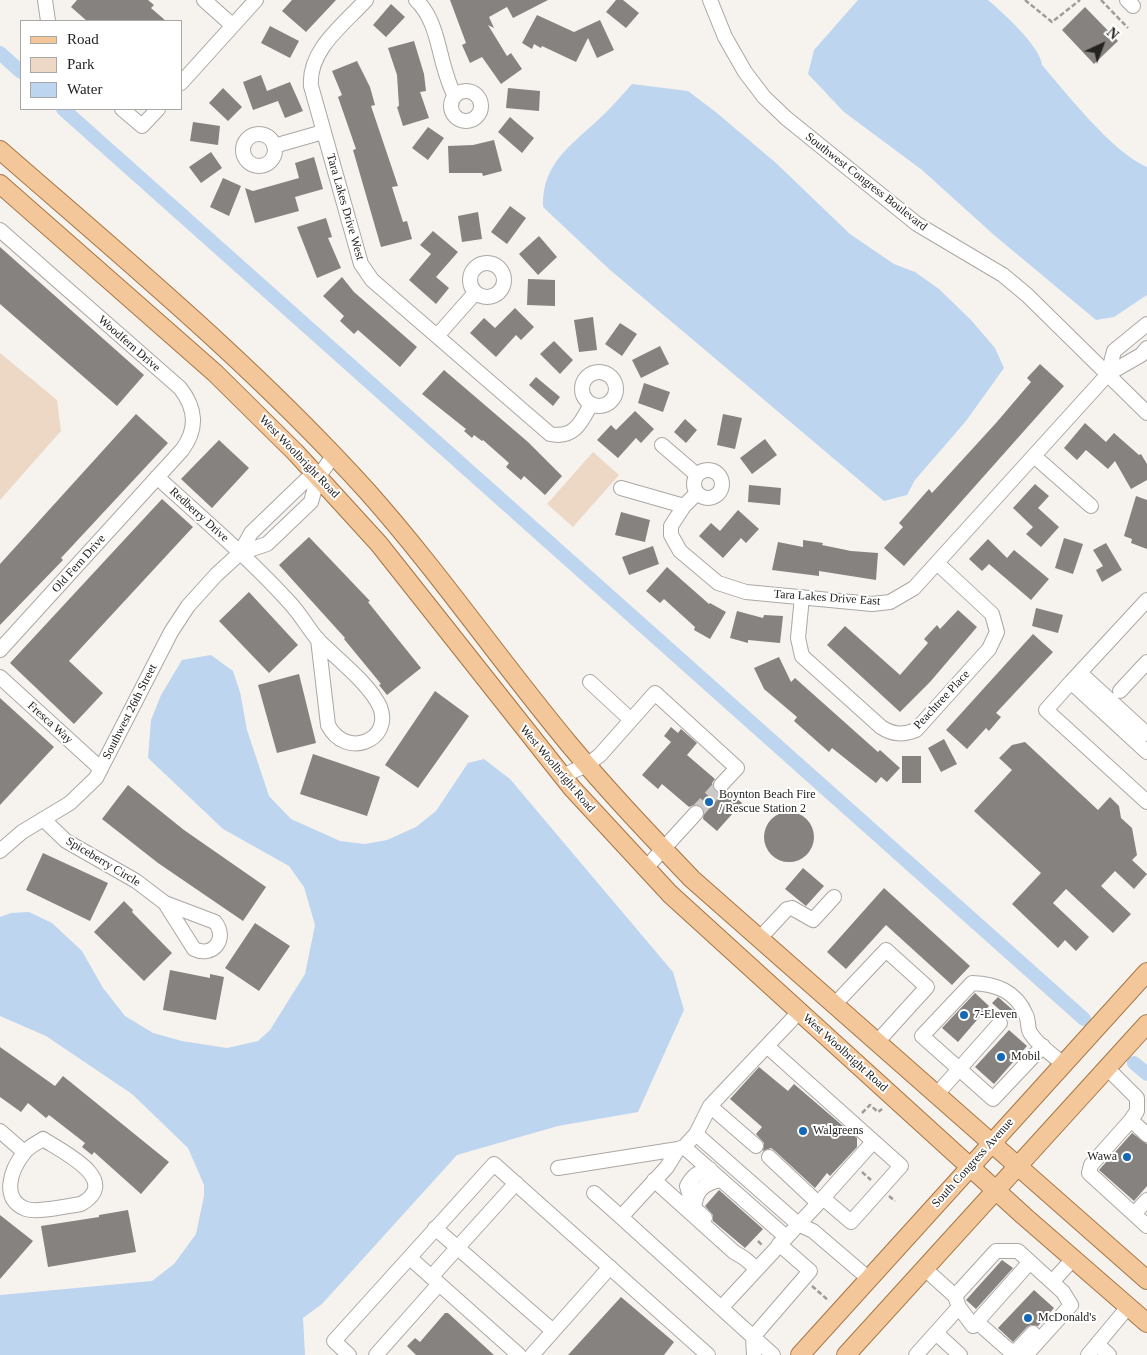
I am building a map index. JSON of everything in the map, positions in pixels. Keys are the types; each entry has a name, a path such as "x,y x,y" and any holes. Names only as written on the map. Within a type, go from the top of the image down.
{"main road":[{"name":"West Woolbright Road","path":"0,150 228,350 334,455 426,561 587,765 692,879 1147,1280"},
{"name":"West Woolbright Road","path":"0,184 215,373 268,424 350,510 398,567 562,776 645,869 799,1012 1147,1322"},
{"name":"South Congress Avenue","path":"800,1355 970,1165 1147,972"},
{"path":"846,1355 1019,1167 1147,1024"}],"street":[{"path":"45,0 48,20"},
{"path":"204,0 232,25"},
{"path":"182,82 256,0"},
{"name":"Tara Lakes Drive West","path":"366,0 321,50 311,67 310,86 361,264 372,280 542,429 558,436 575,431 581,424 591,404"},
{"path":"416,0 429,18 446,77 455,96"},
{"name":"Southwest Congress Boulevard","path":"710,0 725,37 745,72 786,118 917,224 1004,276 1147,413"},
{"path":"123,110 142,126 157,110"},
{"path":"274,146 323,132"},
{"name":"Woodfern Drive","path":"0,230 186,396 193,414 192,433 182,450 157,478"},
{"path":"436,336 475,293"},
{"name":"Tara Lakes Drive East","path":"1108,374 1114,351 1147,324"},
{"name":"Tara Lakes Drive East","path":"697,493 684,506 671,526 674,543 710,576 727,587 737,590 872,604 890,602 907,594 937,563 1108,374 1141,355 1147,348"},
{"path":"662,445 697,475"},
{"name":"Southwest 26th Street","path":"240,553 267,544 311,502 318,477 334,455"},
{"path":"1034,456 1091,506"},
{"path":"705,470 715,472 722,484 719,493 710,498 697,493 694,484 697,475 705,470"},
{"name":"Southwest 26th Street","path":"0,851 14,838 84,792 96,778 171,632 202,590 240,553 251,533 306,480 318,477"},
{"name":"Redberry Drive","path":"157,478 240,553 291,604 318,639 347,666 380,707 381,724 378,732 364,743 347,744 332,733 328,726 318,639"},
{"name":"Old Fern Drive","path":"0,650 157,478"},
{"path":"621,488 684,506"},
{"name":"Peachtree Place","path":"802,597 798,638 802,656 881,727 889,732 907,734 916,730 989,649 996,632 992,614 937,563"},
{"path":"1147,600 1046,710 1147,802"},
{"path":"1111,701 1147,662"},
{"name":"Fresca Way","path":"0,677 101,769"},
{"path":"1075,678 1111,701 1147,734"},
{"path":"590,682 631,720"},
{"path":"562,776 587,765 600,755 656,693 737,768 722,785"},
{"path":"1111,701 1147,752"},
{"path":"645,869 696,813"},
{"name":"Spiceberry Circle","path":"43,819 66,841 136,881 166,903"},
{"path":"759,939 787,909 792,908 813,920 834,897"},
{"path":"835,1004 886,950 927,988 878,1041"},
{"path":"1043,1046 993,1099 922,1036 972,983 989,984 1005,990 1018,1001 1027,1016 1030,1033 1063,1064"},
{"path":"621,1217 681,1148 696,1134 710,1106 759,1052 768,1047 799,1012"},
{"path":"937,1094 1000,1023"},
{"path":"768,1047 901,1166 851,1222 820,1201 769,1157"},
{"path":"1108,1069 1137,1098 1137,1111 1091,1165 1089,1173 1147,1226"},
{"path":"710,1106 756,1146"},
{"path":"1131,1120 1147,1135"},
{"path":"0,1131 24,1152"},
{"path":"696,1134 798,1224 813,1231 868,1278"},
{"path":"43,1139 84,1165 93,1175 95,1182 92,1195 87,1200 74,1205 34,1210 19,1205 10,1192 9,1184 24,1152 43,1139"},
{"path":"721,1308 873,1142"},
{"path":"558,1168 681,1148 721,1180 783,1241 810,1271 753,1336 754,1355"},
{"path":"349,1355 334,1341 494,1164 708,1355"},
{"path":"710,1170 699,1172 687,1186 694,1208 737,1248 744,1258"},
{"path":"654,1180 734,1252 757,1269"},
{"path":"694,1208 696,1197 701,1188 709,1182 721,1180"},
{"path":"376,1355 435,1280 457,1248 516,1183"},
{"path":"594,1194 774,1355"},
{"path":"1134,1214 1147,1200"},
{"path":"436,1228 553,1331"},
{"path":"916,1355 936,1333 957,1302 996,1252 1018,1251 1063,1292 1071,1305 1026,1355"},
{"path":"410,1258 519,1355"},
{"path":"1052,1282 1073,1258"},
{"path":"975,1324 1030,1262"},
{"path":"535,1354 610,1266"},
{"path":"925,1269 1004,1355"},
{"path":"1088,1355 1128,1307"},
{"path":"975,1324 1010,1351 1017,1350 1046,1319 1057,1320"},
{"path":"936,1333 960,1355"},
{"path":"1097,1344 1109,1355"}],"path":[{"path":"1025,0 1052,22 1080,0"},
{"path":"1101,0 1128,28"},
{"path":"864,1110 870,1105 878,1112 882,1109"},
{"path":"859,1170 874,1183"},
{"path":"810,1284 829,1302"}],"green space":[{"path":"0,353 57,400 61,431 0,500"},
{"path":"593,452 619,475 573,527 547,504"}],"water":[{"path":"858,0 988,0 1011,21 1035,49 1042,65 1091,122 1120,149 1147,167 1147,295 1114,317 1096,320 994,235 922,170 844,112 808,74 814,50"},
{"path":"632,84 688,91 776,163 850,234 894,264 915,272 939,289 971,320 995,348 1004,368 966,421 915,480 907,495 884,501 609,269 543,207 547,179 559,157"},
{"path":"211,655 233,671 240,692 247,730 269,796 291,819 340,841 365,844 387,840 416,827 436,811 468,763 484,759 510,779 673,972 684,1010 638,1112 558,1126 457,1155 322,1304 303,1318 305,1355 0,1355 0,1295 152,1281 174,1264 196,1234 204,1196 204,1185 188,1148 132,1094 46,1036 0,1016 0,917 11,913 29,912 52,923 82,951 103,988 125,1016 153,1033 182,1041 227,1048 258,1041 270,1030 305,974 315,925 304,887 289,866 223,829 148,758 151,720 161,695 182,660"}],"building":[{"path":"77,0 148,0 154,5 151,8 165,20 86,20 71,7"},
{"path":"292,0 336,0 306,32 282,11"},
{"path":"450,0 548,0 513,18 507,7 489,17 494,28 488,25 507,56 511,53 522,69 501,84 482,57 470,63 462,45 466,43"},
{"path":"616,0 623,0 639,13 626,28 606,12"},
{"path":"391,4 405,17 386,37 373,25"},
{"path":"1085,7 1118,41 1094,64 1062,30"},
{"path":"537,15 574,32 600,20 614,50 597,58 588,38 576,62 542,46 541,48 534,44 532,49 522,43"},
{"path":"270,26 299,41 290,58 261,43"},
{"path":"414,41 424,74 426,91 420,92 429,118 403,126 397,107 399,106 397,75 388,48"},
{"path":"357,61 370,87 375,105 371,106 398,186 392,187 403,222 407,221 412,239 381,247 353,150 356,149 338,97 342,95 332,71"},
{"path":"261,75 267,91 290,82 303,111 285,118 278,101 253,110 243,82"},
{"path":"223,88 242,107 228,121 209,103"},
{"path":"508,88 540,91 539,111 506,108"},
{"path":"510,117 534,138 522,153 498,132"},
{"path":"193,122 220,126 218,145 190,141"},
{"path":"428,127 444,138 428,160 412,148"},
{"path":"494,140 502,171 483,176 482,173 449,173 448,146 473,145"},
{"path":"211,152 222,168 201,183 189,167"},
{"path":"314,157 323,189 295,197 299,211 255,223 245,188 253,191 299,178 295,163"},
{"path":"223,178 241,186 229,216 210,207"},
{"path":"510,206 526,218 507,244 491,232"},
{"path":"478,212 482,239 462,242 458,216"},
{"path":"326,218 332,237 328,238 341,268 317,278 297,227"},
{"path":"433,231 458,252 436,277 449,288 436,304 409,280 431,254 420,245"},
{"path":"539,236 557,257 538,275 519,254"},
{"path":"0,247 144,375 117,406 0,304"},
{"path":"342,277 354,292 417,347 400,367 358,330 354,334 340,321 344,316 323,296"},
{"path":"528,279 555,280 555,306 527,305"},
{"path":"515,308 534,327 521,340 516,335 496,357 470,333 484,318 495,328"},
{"path":"593,317 597,350 579,352 574,320"},
{"path":"620,323 637,334 622,356 605,344"},
{"path":"554,341 573,360 560,374 540,354"},
{"path":"660,346 669,364 641,378 632,360"},
{"path":"1040,364 1064,386 904,566 884,548 903,527 899,523 929,489 932,493 996,423 1031,382 1027,378"},
{"path":"444,370 528,442 562,476 545,495 524,476 521,480 506,467 509,463 483,440 474,435 472,438 464,431 466,429 422,394"},
{"path":"536,377 560,397 553,406 529,385"},
{"path":"644,383 670,392 663,412 638,403"},
{"path":"635,411 654,429 641,443 636,438 618,458 597,440 611,425 616,430"},
{"path":"136,414 168,443 61,558 63,560 0,625 0,564"},
{"path":"723,414 742,418 735,449 717,445"},
{"path":"685,419 697,430 686,443 674,432"},
{"path":"1085,423 1106,442 1114,433 1139,455 1141,454 1147,464 1147,480 1131,489 1115,461 1108,469 1086,450 1077,460 1064,448"},
{"path":"765,439 777,455 752,474 740,458"},
{"path":"219,440 249,468 212,508 181,479"},
{"path":"1035,484 1049,496 1038,508 1059,527 1041,547 1026,534 1033,527 1013,508"},
{"path":"749,485 781,488 780,505 748,502"},
{"path":"1136,496 1147,500 1147,549 1131,543 1132,539 1124,536"},
{"path":"162,499 193,527 69,661 103,693 74,724 10,663"},
{"path":"738,510 759,529 746,543 741,538 723,558 699,536 711,523 720,531"},
{"path":"621,512 650,520 645,542 615,535"},
{"path":"309,537 370,601 368,602 421,668 387,695 379,685 381,684 345,638 279,565"},
{"path":"1064,538 1083,544 1073,574 1055,568"},
{"path":"988,539 1007,558 1014,550 1049,579 1031,600 989,564 982,571 969,559"},
{"path":"803,540 823,543 822,545 851,551 878,553 876,580 819,571 819,576 772,570 778,542 803,547"},
{"path":"1106,543 1122,570 1102,582 1096,570 1103,566 1093,550"},
{"path":"653,546 659,564 629,575 622,557"},
{"path":"667,567 709,604 726,612 710,639 694,630 695,627 664,599 660,603 646,591"},
{"path":"249,592 298,645 269,673 219,621"},
{"path":"1036,608 1063,615 1058,633 1032,626"},
{"path":"958,610 977,627 930,682 900,712 827,645 845,626 900,675 928,643 924,639 937,625 940,629"},
{"path":"737,611 763,618 764,615 783,616 780,643 748,640 748,643 730,638"},
{"path":"1033,634 1053,652 996,713 1001,717 989,731 986,728 967,749 946,730"},
{"path":"779,657 791,682 795,678 878,752 880,750 900,768 887,782 881,777 876,783 832,748 829,752 794,721 797,717 764,689 754,668"},
{"path":"299,674 316,743 277,753 258,685"},
{"path":"435,691 469,716 418,788 385,765"},
{"path":"0,698 54,747 0,805"},
{"path":"671,727 678,733 681,729 697,743 687,755 715,779 712,783 715,791 723,793 728,791 742,803 717,831 703,819 704,811 701,806 694,805 689,807 662,784 658,789 642,775 671,742 664,736"},
{"path":"944,739 957,764 941,772 928,748"},
{"path":"1025,742 1098,810 1110,797 1119,806 1121,818 1132,828 1137,855 1132,860 1147,874 1134,889 1115,871 1101,886 1131,914 1113,933 1066,889 1053,903 1089,937 1076,951 1065,940 1058,948 1012,904 1041,873 974,811 1012,770 999,758 1012,745"},
{"path":"313,754 380,777 367,816 300,794"},
{"path":"902,756 921,756 921,783 902,783"},
{"path":"128,785 184,830 266,887 243,921 158,863 102,819"},
{"path":"784,812 794,812 807,819 814,832 814,842 807,855 794,862 784,862 775,858 768,851 764,842 764,832 768,823 775,816"},
{"path":"43,853 108,883 90,921 26,890"},
{"path":"803,868 824,886 806,906 785,889"},
{"path":"884,888 970,966 952,985 886,925 846,969 827,952"},
{"path":"124,901 133,910 132,912 172,953 144,981 94,932"},
{"path":"255,923 290,946 259,991 225,968"},
{"path":"170,970 210,978 210,974 224,977 216,1020 163,1010"},
{"name":"7-Eleven","path":"975,993 989,1006 958,1042 942,1028"},
{"path":"998,997 1016,1014 1011,1020 992,1003"},
{"name":"Mobil","path":"1009,1030 1027,1046 994,1084 975,1067"},
{"path":"0,1047 55,1086 63,1076 169,1162 141,1194 94,1152 92,1155 82,1147 85,1143 49,1115 46,1118 28,1103 21,1112 0,1097"},
{"name":"Walgreens","path":"759,1067 788,1091 794,1084 857,1138 857,1147 830,1176 827,1173 815,1188 771,1148 763,1151 764,1143 756,1134 762,1127 730,1099"},
{"name":"Wawa","path":"1132,1133 1147,1144 1147,1186 1134,1201 1099,1170"},
{"path":"719,1190 763,1229 745,1248 713,1221 713,1215 705,1206"},
{"path":"128,1210 136,1252 48,1267 41,1226 99,1217 99,1215"},
{"path":"0,1215 33,1241 0,1279"},
{"path":"1002,1260 1013,1268 976,1309 966,1300"},
{"name":"McDonald's","path":"1034,1290 1054,1308 1038,1326 1031,1325 1027,1327 1013,1342 998,1328"},
{"path":"621,1297 674,1342 664,1355 568,1355"},
{"path":"445,1313 448,1313 494,1355 416,1355 407,1346 415,1338 420,1342"}],"waterway":[{"path":"0,53 20,71"},
{"path":"64,110 1084,1019"},
{"path":"1134,1063 1147,1074"}],"tunnel":[{"path":"696,813 721,785"}],"place":[{"name":"Boynton Beach Fire / Rescue Station 2","path":"709,802"},
{"name":"7-Eleven","path":"964,1015"},
{"name":"Mobil","path":"1001,1057"},
{"name":"Walgreens","path":"803,1131"},
{"name":"Wawa","path":"1127,1157"},
{"name":"McDonald's","path":"1028,1318"}]}
